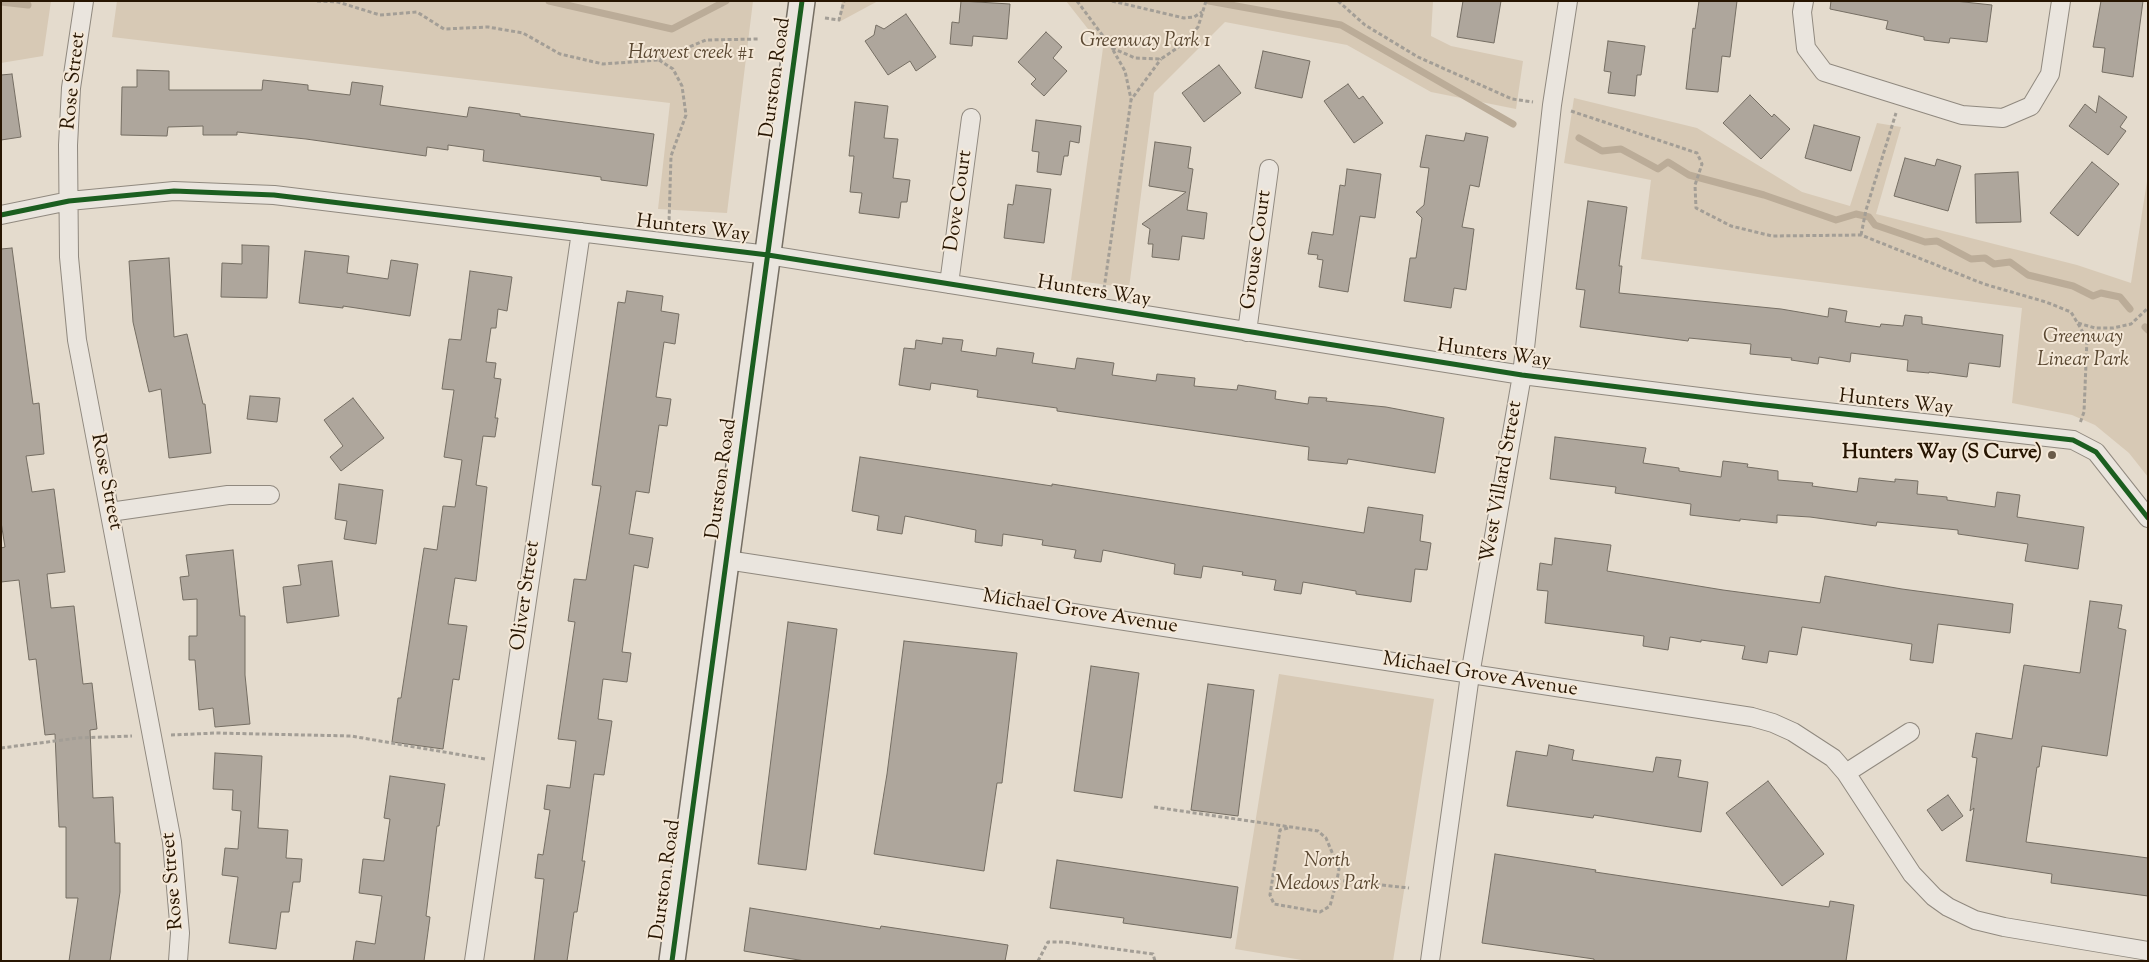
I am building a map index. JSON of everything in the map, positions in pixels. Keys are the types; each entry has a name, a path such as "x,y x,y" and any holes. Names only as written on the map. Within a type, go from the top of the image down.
{"main road":[{"name":"Durston Road","path":"672,961 802,1"}],"street":[{"name":"Rose Street","path":"84,1 71,88 69,257 77,340 172,842 180,933 178,961"},
{"name":"West Villard Street","path":"1430,961 1470,675 1522,375 1552,105 1568,1"},
{"path":"1804,1 1802,12 1806,48 1824,72 1962,115 2003,118 2031,106 2050,74 2061,1"},
{"name":"Dove Court","path":"949,284 972,118"},
{"name":"Grouse Court","path":"1247,332 1269,169"},
{"name":"Hunters Way","path":"1,215 69,201 174,191 274,195 768,255 1522,375 2073,440 2096,452 2148,518"},
{"name":"Oliver Street","path":"474,961 581,232"},
{"path":"110,512 228,495 270,495"},
{"name":"Michael Grove Avenue","path":"727,560 1752,718 1773,723 1793,732 1833,758 1846,773 1902,861 1934,897 1948,907 1975,920 2004,927 2148,951"},
{"path":"1846,773 1910,732"}],"path":[{"path":"317,1 338,2 380,15 417,12 444,29 488,27 523,33 560,54 603,64 658,60 706,40 759,39"},
{"path":"825,18 839,20 844,1"},
{"path":"1077,1 1112,48 1125,71 1131,100 1101,309"},
{"path":"1112,1 1184,18 1194,17 1203,11"},
{"path":"1131,100 1161,59 1183,44 1198,27 1206,1"},
{"path":"1338,1 1366,25 1418,57 1512,98 1552,105 1696,153 1702,164 1695,185 1696,208 1731,226 1772,236 1861,235 1984,284 2071,312 2087,339 2084,412 2073,440"},
{"path":"1112,48 1135,58 1161,59"},
{"path":"658,60 673,69 682,86 686,115 671,156 668,242"},
{"path":"1861,235 1866,210 1901,95"},
{"path":"2078,323 2095,328 2113,328 2132,324 2148,308"},
{"path":"1,748 78,738 216,733 351,736 503,762"},
{"path":"1154,807 1291,827 1318,831 1326,838 1338,869 1330,906 1320,912 1274,904 1270,895 1280,830 1291,827"},
{"path":"1337,880 1408,888"},
{"path":"1038,961 1048,942 1064,942 1153,954 1155,961"}],"green space":[{"path":"1,1 51,1 43,56 1,63"},
{"name":"Harvest creek #1","path":"117,1 753,1 727,213 658,209 670,103 112,37"},
{"path":"842,1 878,1 839,22"},
{"name":"Greenway Park 1","path":"1066,1 1433,1 1431,36 1451,46 1523,61 1516,109 1431,92 1347,45 1225,22 1154,93 1129,288 1071,280 1103,48"},
{"name":"Greenway Linear Park","path":"1574,98 1697,128 1802,192 1850,206 1877,123 1901,127 1876,214 2077,265 2131,283 2148,175 2148,477 2129,453 2095,425 2072,415 2012,403 2022,308 1641,259 1651,180 1564,163"},
{"name":"North Medows Park","path":"1279,674 1434,699 1393,961 1308,961 1235,949"}],"building":[{"path":"961,1 1010,4 1007,39 973,36 972,46 950,44 952,22 959,23"},
{"path":"1463,1 1501,1 1494,43 1457,37"},
{"path":"1699,1 1737,1 1730,57 1722,56 1718,92 1686,89 1693,28 1695,29"},
{"path":"1831,1 1955,1 1992,5 1987,42 1950,38 1949,43 1924,40 1924,37 1886,29 1888,21 1830,9"},
{"path":"2101,1 2143,1 2133,77 2102,72 2105,48 2093,47"},
{"path":"906,14 936,57 916,71 910,61 888,75 865,41 874,35 876,25 884,29"},
{"path":"1046,32 1062,47 1053,58 1067,71 1044,96 1031,84 1036,79 1018,62"},
{"path":"1608,41 1645,46 1641,75 1637,75 1635,96 1608,93 1611,72 1604,71"},
{"path":"1263,51 1310,61 1302,98 1255,88"},
{"path":"1219,65 1241,93 1204,122 1182,93"},
{"path":"137,70 169,71 169,90 262,90 263,80 308,85 308,90 350,95 352,82 383,86 380,105 467,117 469,107 520,114 520,116 654,134 647,186 601,180 601,177 483,161 484,150 448,145 448,150 427,147 426,156 306,139 237,132 237,135 203,135 203,126 168,127 167,136 121,135 122,87 137,87"},
{"path":"12,74 21,137 1,140 1,75"},
{"path":"1348,84 1359,99 1363,96 1383,123 1354,143 1324,101"},
{"path":"1750,95 1772,117 1774,114 1790,129 1761,159 1723,123"},
{"path":"2099,96 2127,117 2120,127 2126,131 2108,155 2069,126 2085,104 2096,113"},
{"path":"855,102 888,106 884,138 898,139 893,178 910,180 907,202 901,202 899,218 859,213 862,193 850,192 854,156 849,156"},
{"path":"1036,120 1081,126 1079,143 1070,141 1068,156 1064,156 1061,175 1037,172 1039,152 1032,151"},
{"path":"1814,125 1860,137 1851,171 1805,158"},
{"path":"1466,133 1488,137 1479,187 1470,185 1462,227 1474,229 1466,290 1454,288 1451,308 1404,301 1410,258 1416,258 1422,218 1416,212 1424,205 1429,168 1420,167 1426,135 1464,141"},
{"path":"1155,142 1191,147 1188,168 1193,169 1187,210 1207,213 1204,239 1182,236 1179,260 1152,257 1153,244 1148,244 1150,229 1142,224 1186,192 1149,186"},
{"path":"1905,158 1935,166 1937,159 1961,166 1948,211 1894,196"},
{"path":"2092,162 2119,184 2078,236 2050,213"},
{"path":"1347,169 1381,174 1375,218 1360,216 1348,292 1319,287 1323,260 1317,259 1318,255 1308,254 1312,232 1333,235 1340,185 1345,186"},
{"path":"2018,172 2021,222 1976,223 1975,174"},
{"path":"1016,185 1051,189 1044,243 1004,238 1008,204 1013,205"},
{"path":"1588,201 1627,207 1619,266 1622,266 1619,293 1781,309 1828,317 1829,308 1847,311 1845,322 1880,327 1881,324 1903,326 1905,315 1922,317 1922,324 2003,335 2000,367 1969,363 1967,377 1907,371 1908,360 1851,353 1850,362 1819,357 1818,364 1791,360 1792,358 1750,354 1751,344 1689,338 1688,341 1580,327 1585,290 1576,289"},
{"path":"242,245 269,246 267,298 221,297 222,263 242,264"},
{"path":"12,248 33,404 39,403 44,454 26,456 32,492 54,489 65,572 47,574 51,608 74,606 83,684 92,683 97,729 90,730 93,798 113,797 115,843 120,843 120,892 110,961 69,961 78,898 66,898 66,827 59,827 55,734 45,735 36,659 29,660 19,580 1,582 1,548 5,547 1,522 1,249"},
{"path":"305,251 349,256 347,273 388,279 391,260 418,264 410,316 343,306 343,308 299,303"},
{"path":"169,258 174,337 187,334 203,404 205,404 211,453 169,458 161,389 149,392 133,322 129,261"},
{"path":"470,271 512,277 507,311 498,309 496,328 491,328 486,362 496,363 494,378 501,379 495,418 498,418 495,437 483,436 476,485 487,487 476,581 455,578 448,624 467,626 459,680 453,679 443,749 392,742 398,698 401,698 424,548 437,550 443,506 455,507 462,460 444,457 454,390 442,389 449,339 461,340"},
{"path":"627,291 663,296 661,311 679,314 675,344 664,342 656,397 671,399 667,426 659,425 649,493 636,491 629,534 653,538 648,568 634,565 622,652 631,653 627,682 603,679 598,719 612,721 604,775 594,774 582,861 585,861 577,912 574,912 567,961 534,961 544,879 535,878 538,854 543,855 550,810 544,809 547,785 570,788 576,741 558,739 575,622 568,621 574,579 586,580 601,486 592,485 618,302 625,303"},
{"path":"943,338 963,340 961,351 996,356 997,348 1034,353 1032,363 1075,369 1077,358 1114,363 1112,375 1156,381 1157,374 1195,378 1194,386 1237,390 1238,385 1276,391 1275,399 1308,404 1309,397 1327,398 1326,401 1386,407 1444,418 1435,473 1348,459 1347,464 1308,460 1309,447 1057,411 1057,408 977,397 978,390 931,383 930,390 899,385 904,348 915,349 916,340 942,344"},
{"path":"250,396 280,398 277,422 247,419"},
{"path":"353,398 384,438 341,471 330,457 343,446 324,420"},
{"path":"1555,437 1646,448 1643,463 1679,468 1679,471 1721,477 1723,461 1748,464 1747,467 1778,471 1778,480 1813,483 1812,486 1857,492 1859,478 1895,482 1895,479 1918,481 1917,494 1947,497 1947,500 1995,507 1997,492 2020,495 2017,517 2084,527 2078,569 2025,561 2028,544 1958,534 1958,530 1877,522 1876,526 1810,517 1777,515 1777,523 1690,515 1691,504 1615,493 1616,487 1550,479"},
{"path":"860,457 1052,486 1052,484 1364,533 1368,507 1423,515 1420,541 1431,543 1427,570 1415,569 1411,602 1356,594 1356,591 1303,582 1301,594 1274,590 1276,580 1242,575 1243,572 1203,566 1201,578 1174,574 1175,564 1103,550 1101,562 1074,558 1076,550 1042,545 1043,540 1003,534 1002,546 975,542 976,530 905,516 902,534 877,530 879,516 852,511"},
{"path":"339,484 383,490 376,544 344,539 347,521 335,519"},
{"path":"1555,538 1611,545 1607,571 1723,590 1820,603 1825,576 1902,589 2013,604 2010,633 1938,624 1933,663 1910,660 1912,644 1802,627 1797,655 1769,651 1767,663 1742,659 1745,646 1670,637 1668,650 1643,646 1644,636 1545,623 1548,591 1537,590 1540,563 1552,565"},
{"path":"233,550 240,616 245,616 245,675 250,724 215,727 213,708 199,710 195,660 189,660 189,636 197,636 197,599 183,600 180,577 189,576 186,555"},
{"path":"332,561 339,616 287,623 283,587 301,585 298,565"},
{"path":"2090,601 2122,605 2118,628 2126,630 2107,756 2042,746 2026,842 2148,858 2148,896 2051,883 2052,874 1966,861 1974,808 1970,811 1977,758 1972,757 1976,733 2012,739 2024,665 2080,673"},
{"path":"788,622 837,629 806,870 758,864"},
{"path":"904,641 1017,653 1002,783 997,783 984,871 874,854 887,774"},
{"path":"1091,666 1139,673 1122,798 1074,791"},
{"path":"1208,684 1254,690 1238,816 1191,810"},
{"path":"1549,745 1574,750 1572,760 1653,772 1656,757 1681,760 1678,777 1708,782 1701,832 1594,815 1593,818 1507,806 1516,751 1547,756"},
{"path":"215,753 262,756 258,828 288,830 286,858 302,859 300,882 293,882 289,912 281,912 276,949 229,943 238,877 222,875 225,848 238,849 241,811 232,810 233,790 213,789"},
{"path":"390,776 445,784 439,826 437,826 426,916 430,917 424,961 353,961 356,941 375,944 382,896 359,893 363,859 384,861 390,819 384,818"},
{"path":"1768,781 1824,854 1782,886 1726,813"},
{"path":"1948,795 1963,816 1942,831 1927,810"},
{"path":"1495,854 1596,870 1595,872 1829,907 1830,901 1854,905 1846,961 1594,961 1594,959 1482,943"},
{"path":"1057,860 1238,887 1231,938 1123,923 1124,918 1050,908"},
{"path":"750,908 880,929 881,926 1008,945 1005,961 805,961 744,951"}],"waterway":[{"path":"549,1 672,29 726,1"},
{"path":"1209,1 1341,25 1513,124"},
{"path":"1,2 28,5"},
{"path":"1579,138 1602,151 1621,149 1658,169 1668,162 1689,175 1764,195 1836,220 1856,214 1869,217 1875,225 1925,242 1937,241 1971,259 1985,258 1994,264 2010,262 2028,275 2073,286 2093,296 2101,293 2120,297 2130,309"},
{"path":"2145,327 2148,330"}],"cycle path":[{"path":"672,961 802,1"},
{"path":"1,215 69,201 174,191 274,195 768,255 1522,375 2073,440 2096,452 2148,518"}],"place":[{"name":"Hunters Way (S Curve)","path":"2052,455"}]}
